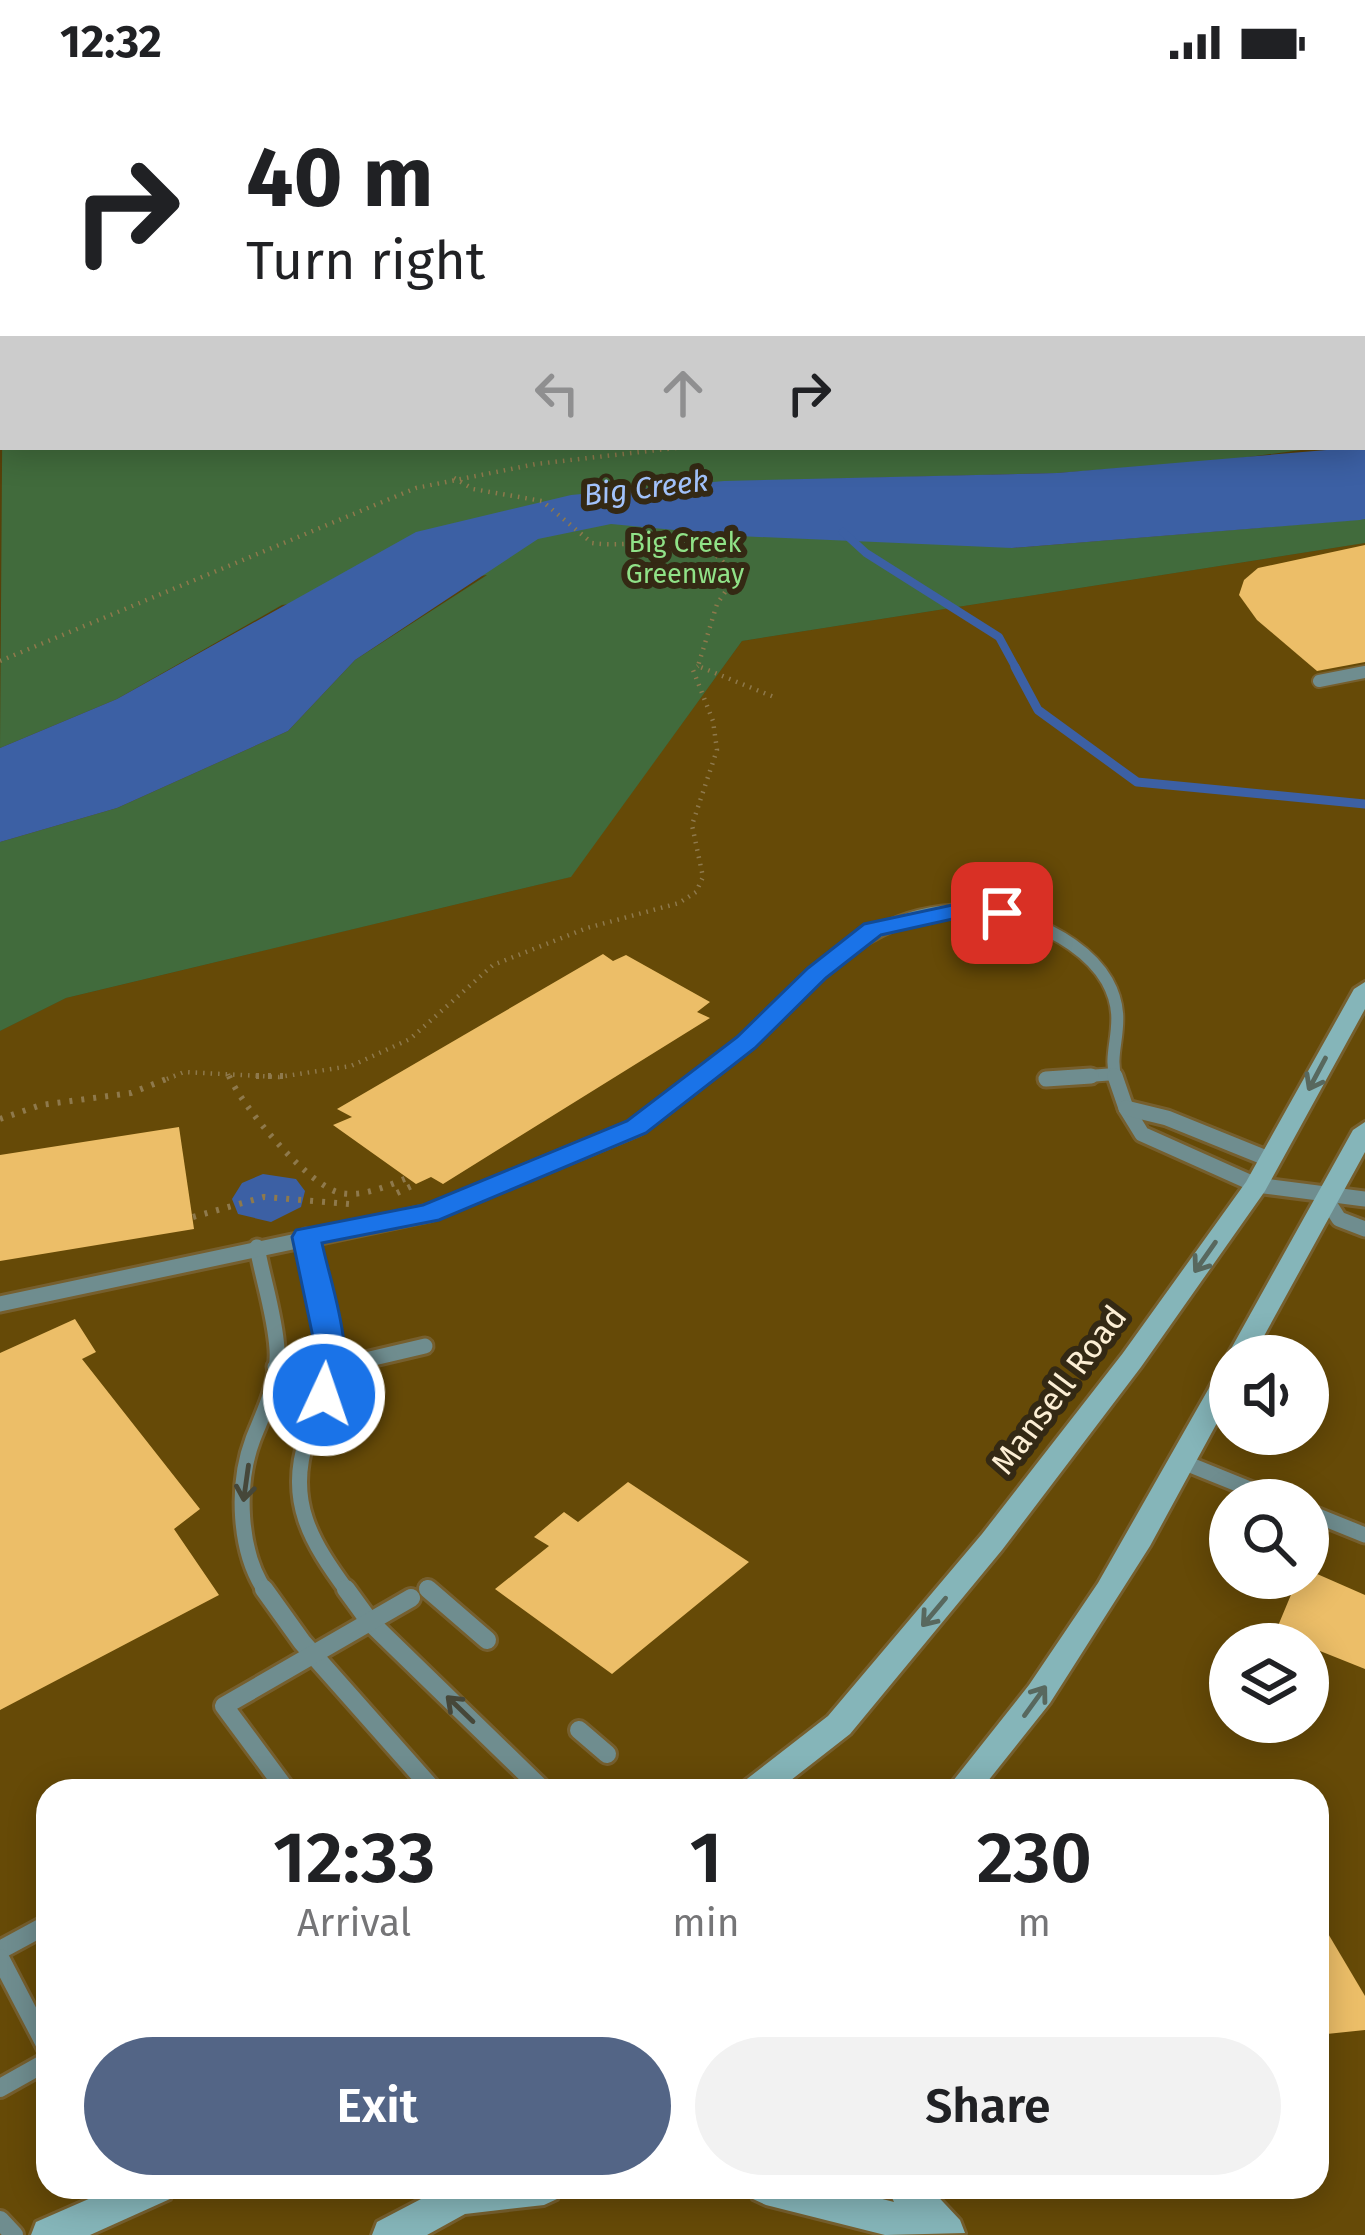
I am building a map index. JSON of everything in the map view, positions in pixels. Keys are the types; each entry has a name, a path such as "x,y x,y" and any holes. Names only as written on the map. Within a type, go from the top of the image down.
{"main road":[{"name":"Mansell Road","path":"770,1779 838,1726 992,1542 1132,1360 1256,1185 1365,989"},
{"path":"1251,1335 1365,1130"},
{"path":"972,1779 1004,1744 1093,1621 1209,1413"},
{"path":"49,2235 130,2199"},
{"path":"390,2235 459,2199"},
{"path":"812,2199 948,2234"},
{"path":"916,2199 948,2234"}],"lane":[{"path":"1319,681 1365,672"},
{"path":"0,1304 429,1213 637,1127 746,1042 817,973 873,929 907,918 957,911 1002,913 1066,940 1106,979 1117,1009 1115,1074 1126,1108 1142,1134 1256,1185 1365,1199"},
{"path":"1046,1079 1115,1074"},
{"path":"1126,1108 1167,1118 1271,1160"},
{"path":"1324,1197 1340,1220 1365,1228"},
{"path":"306,1237 329,1342 324,1395 305,1442 298,1504 320,1554 370,1622 529,1779"},
{"path":"257,1246 277,1349 272,1397 251,1444 242,1511 251,1571 311,1652 423,1779"},
{"path":"275,1367 326,1369 425,1346"},
{"path":"1183,1462 1225,1479"},
{"path":"1329,1520 1365,1535"},
{"path":"276,1779 224,1706 419,1593 487,1640"},
{"path":"579,1730 607,1754"},
{"path":"36,1932 0,1954 36,2026"},
{"path":"0,2088 36,2068"},
{"path":"0,2220 14,2235"}],"path":[{"path":"0,661 416,488 454,478 662,450"},
{"path":"0,1119 41,1106 98,1101 184,1072 320,1074 381,1056 410,1040 493,964 587,928 660,911 696,892 703,877 692,825 717,750 713,721 695,680 717,604 734,579 725,561 692,543 604,545 578,537 540,499 479,492 454,478"},
{"path":"698,666 774,697"},
{"path":"228,1074 306,1173 334,1193 370,1192 407,1178"},
{"path":"193,1217 265,1197 369,1201 416,1184"}],"shaded area":[{"path":"1365,543 1365,2235 0,2235 0,1031 66,998 570,877 742,641"}],"green space":[{"name":"Big Creek Greenway","path":"2,450 1301,450 1057,473 725,482 1012,548 1365,519 1365,543 742,641 571,877 66,998 0,1031 0,842 117,808 288,731 355,660 487,575 282,605 117,699 0,748"}],"water":[{"path":"1365,450 1365,519 1012,548 738,536 611,524 538,539 355,660 288,731 117,808 0,842 0,748 117,699 416,532 571,495 724,481 1057,473"},
{"path":"263,1174 296,1179 305,1191 301,1207 271,1222 238,1214 232,1199 242,1183"}],"building":[{"path":"1365,545 1365,662 1317,671 1257,620 1239,595 1244,580 1258,568"},
{"path":"603,954 613,961 626,955 710,1002 697,1012 710,1018 443,1184 431,1177 416,1184 333,1125 352,1117 337,1109"},
{"path":"179,1127 194,1229 0,1261 0,1155"},
{"path":"75,1319 96,1352 82,1359 200,1509 174,1529 219,1595 0,1710 0,1353"},
{"path":"628,1482 749,1562 612,1674 495,1589 549,1546 534,1537 564,1512 578,1522"},
{"path":"1329,1579 1365,1595 1365,1669 1329,1655 1329,1623 1279,1623 1289,1599 1329,1599"},
{"path":"1329,1935 1365,1996 1365,2030 1329,2034"}],"waterway":[{"path":"843,532 866,553 999,637 1017,670"},
{"path":"1015,667 1038,710 1137,782 1365,804"}],"route":[{"path":"324,1395 329,1342 306,1237 429,1213 637,1127 746,1042 817,973 873,929 907,918 957,911 1002,913"}],"water label":[{"name":"Big Creek","path":"646,488"}]}
